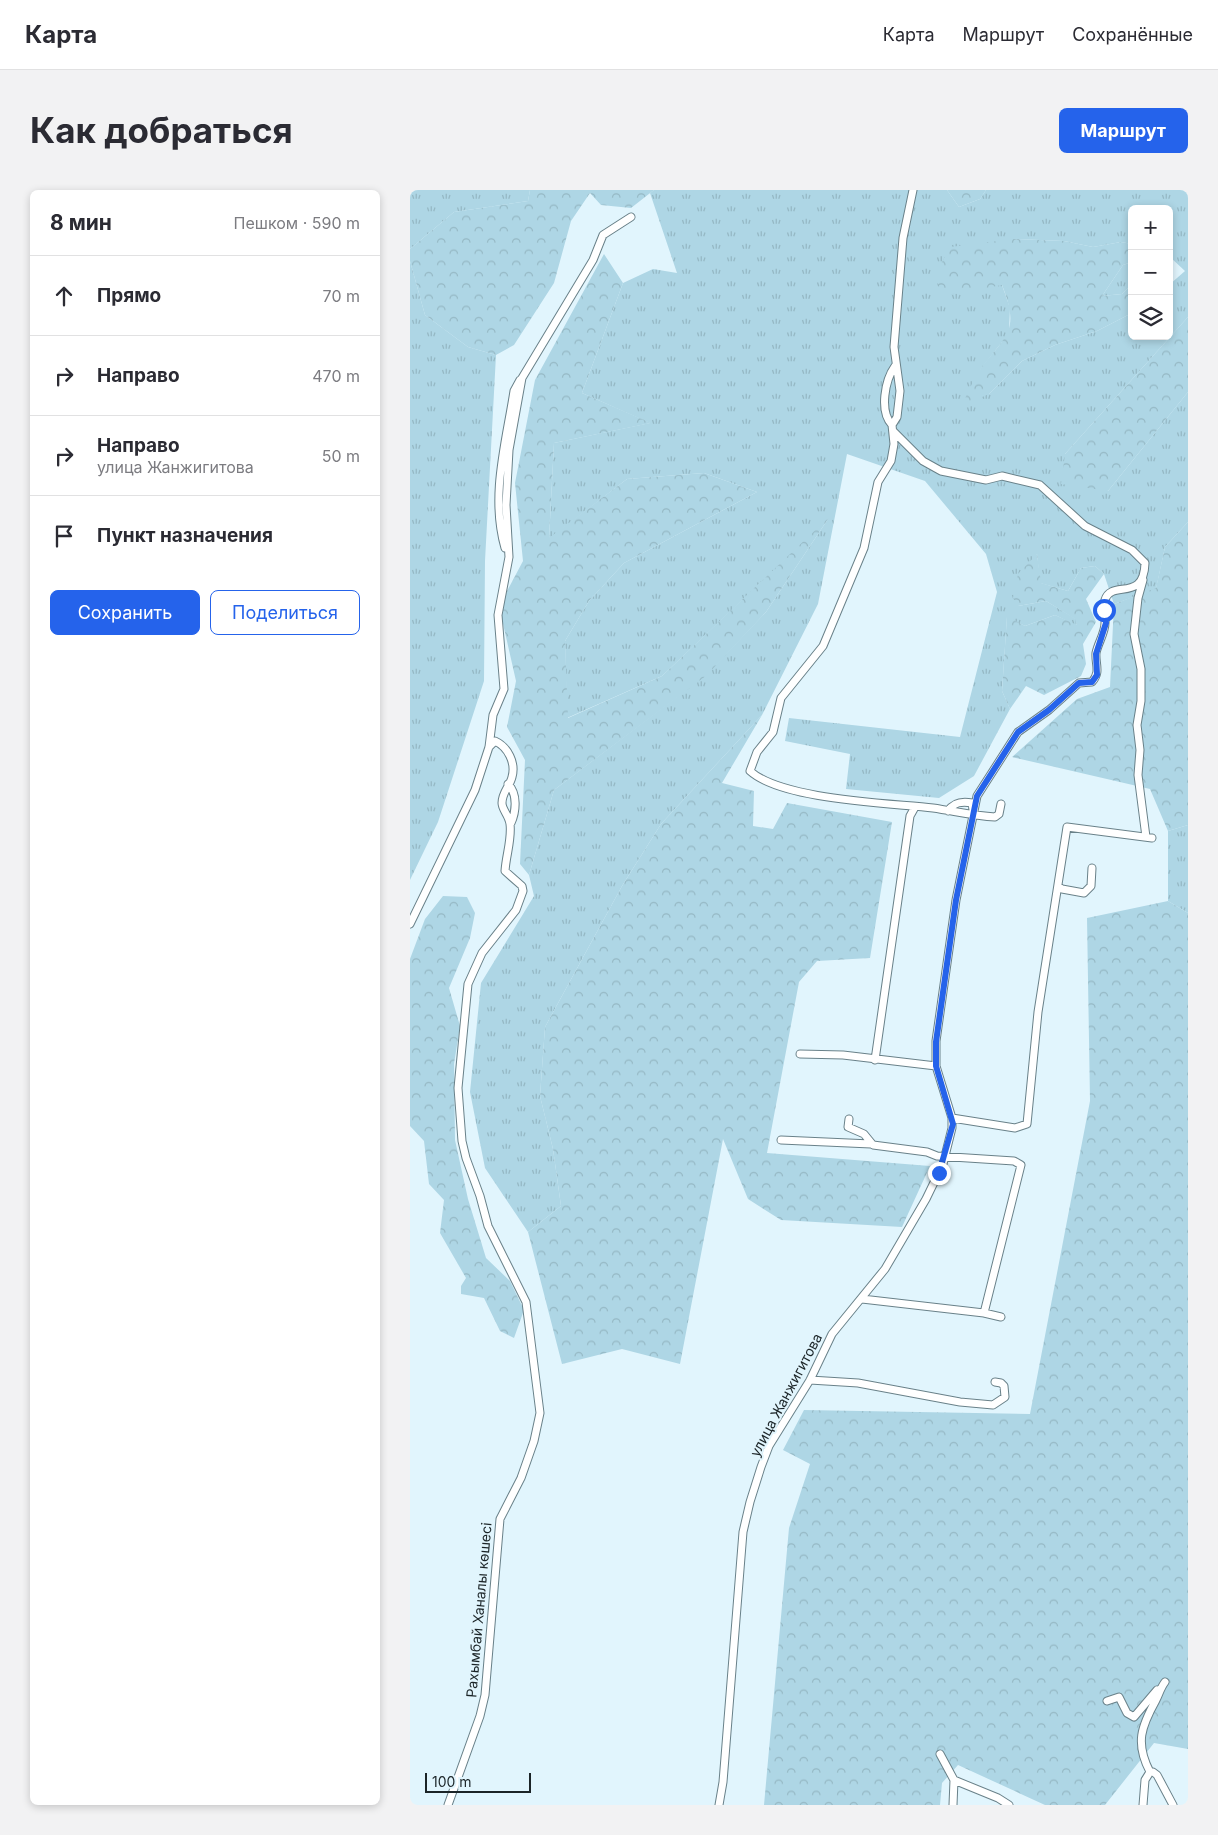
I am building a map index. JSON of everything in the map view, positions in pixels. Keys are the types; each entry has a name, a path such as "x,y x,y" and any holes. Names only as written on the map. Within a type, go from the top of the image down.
{"street":[{"path":"913,190 903,238 894,347 895,366 900,391 897,417 893,428 894,444 891,461 878,482 868,534 823,646 781,698 773,732 757,752 750,771 767,783 850,801 948,810 994,817 999,814 1001,804"},
{"path":"410,924 469,805 488,747 493,715 504,689 498,614 509,557 506,479 509,450 524,376 593,260 603,235 631,217"},
{"path":"895,366 885,386 889,421 923,461 941,471 986,480 1002,476 1040,485 1085,526 1132,550 1144,564 1144,577 1138,598 1134,634 1141,669 1141,701 1137,726 1140,750 1138,774 1149,838 1067,827 1036,1034 1033,1080 1027,1124 1016,1128 952,1118 936,1066 936,1042 972,803 964,802 952,806 948,810"},
{"path":"971,813 981,788 992,776 1012,739 1018,732 1049,710 1079,683 1092,682 1095,679 1098,665 1096,654 1106,623 1106,599 1110,593 1138,584 1144,577"},
{"path":"488,747 495,741 502,744 511,757 512,777 502,800 502,807 509,816 510,825"},
{"path":"508,784 512,788 516,802 514,816 510,825"},
{"path":"875,1060 910,816 915,807"},
{"name":"Рахымбай Ханалы көшесі","path":"448,1805 480,1716 485,1695 500,1519 521,1478 534,1440 540,1413 540,1398 530,1342 526,1302 488,1226 462,1141 458,1088 468,984 482,953 516,910 523,892 522,886 505,871 510,825"},
{"path":"1058,886 1062,889 1084,893 1091,886 1092,868"},
{"path":"800,1054 843,1055 936,1066"},
{"name":"улица Жанжигитова","path":"720,1805 745,1519 769,1446 810,1380 838,1325 862,1299 885,1269 911,1225 939,1173 952,1128 952,1118"},
{"path":"849,1119 848,1127 864,1134 871,1144"},
{"path":"780,1140 871,1144 880,1148 1020,1163 984,1313"},
{"path":"862,1299 984,1313 1001,1317"},
{"path":"810,1380 858,1383 960,1402 993,1405 1005,1397 1005,1391 1001,1383 995,1382"},
{"path":"1107,1701 1119,1697 1126,1713 1134,1717 1164,1683 1142,1725 1142,1748 1150,1772 1157,1775 1173,1805"},
{"path":"940,1754 954,1780 953,1805"},
{"path":"1143,1805 1145,1780 1150,1772"},
{"path":"954,1780 998,1798 1009,1805"}],"green space":[{"path":"410,190 530,190 528,201 454,212 410,249"},
{"path":"530,190 654,190 631,208 601,205 590,193 571,221 554,283 514,345 496,355 468,347 425,315 410,261 410,249 454,212 528,201"},
{"path":"654,190 947,190 959,207 980,199 986,190 1188,190 1188,317 1173,334 1173,282 1185,271 1173,260 1173,205 1128,205 1128,243 1121,242 1093,247 1064,241 1013,239 1002,285 1010,308 1009,333 980,370 989,394 1022,361 1055,345 1097,331 1128,315 1128,340 1167,340 1065,454 1108,491 1188,392 1188,522 1165,547 1156,589 1114,604 1104,574 1095,566 1081,568 1068,591 1040,583 1037,554 1018,606 1046,601 1076,619 1077,626 1055,615 1025,626 1007,617 1002,691 1010,709 974,776 939,798 846,789 850,754 785,741 789,718 960,737 997,592 986,554 925,481 847,454 818,604 762,715 661,824 622,886 545,1027 540,1096 553,1149 561,1206 528,1232 485,1168 470,1092 481,983 534,896 529,875 554,790 707,674 766,612 828,519 662,676 567,718 565,641 589,601 624,563 757,492 704,473 627,479 549,539 554,443 650,423 582,393 623,283 653,269 677,273 650,193"},
{"path":"947,190 986,190 980,199 959,207"},
{"path":"1013,239 1064,241 1093,247 1121,242 1128,243 1128,263 1123,265 1102,296 1122,294 1128,288 1128,315 1097,331 1055,345 1022,361 989,394 961,406 978,372 1004,339 1010,323 1010,313 1002,285 949,295 933,279 950,247"},
{"path":"604,254 623,283 582,393 651,423 554,443 549,538 627,479 704,473 757,492 624,563 589,601 565,641 568,718 662,676 830,516 766,612 707,675 554,790 529,875 520,864 525,760 507,727 516,681 499,606 523,561 515,483 535,380"},
{"path":"410,261 425,315 468,347 496,355 485,561 484,681 438,822 410,880"},
{"path":"1128,263 1128,288 1122,294 1102,296 1123,265"},
{"path":"1188,317 1188,392 1108,491 1061,484 1065,454 1167,340 1173,340 1173,334"},
{"path":"1188,522 1188,825 1168,831 1150,789 1012,757 1077,699 1110,687 1114,604 1156,588 1165,547"},
{"path":"1037,554 1041,583 1068,591 1081,568 1095,566 1104,574 1086,599 1096,622 1083,644 1086,664 1081,676 1044,695 1026,686 1010,709 1002,691 1007,616 1025,626 1055,615 1077,625 1075,619 1046,601 1018,606 1013,598 1018,574"},
{"path":"762,715 722,783 754,791 753,826 773,829 787,803 892,822 870,958 817,961 799,982 767,1153 930,1166 902,1227 781,1220 748,1199 723,1139 680,1364 622,1349 562,1364 528,1232 561,1206 553,1149 540,1096 545,1027 622,886 661,824"},
{"path":"1188,825 1188,913 1168,901 1168,831"},
{"path":"443,896 467,897 475,913 470,938 449,988 460,1026 454,1064 455,1140 468,1199 486,1258 510,1281 524,1310 514,1338 500,1331 484,1298 461,1294 461,1286 466,1278 440,1233 444,1200 429,1184 424,1141 410,1126 410,959 425,919"},
{"path":"1168,901 1188,913 1188,1749 1154,1743 1105,1805 1045,1805 958,1765 942,1783 940,1805 764,1805 789,1528 810,1464 783,1450 804,1410 1030,1414 1090,1101 1087,918"}],"route":[{"path":"939,1173 953,1124 936,1066 936,1042 961,870 977,796 981,788 992,776 1012,739 1018,732 1049,710 1079,683 1092,682 1095,679 1098,665 1096,654 1106,623 1104,610"}]}
